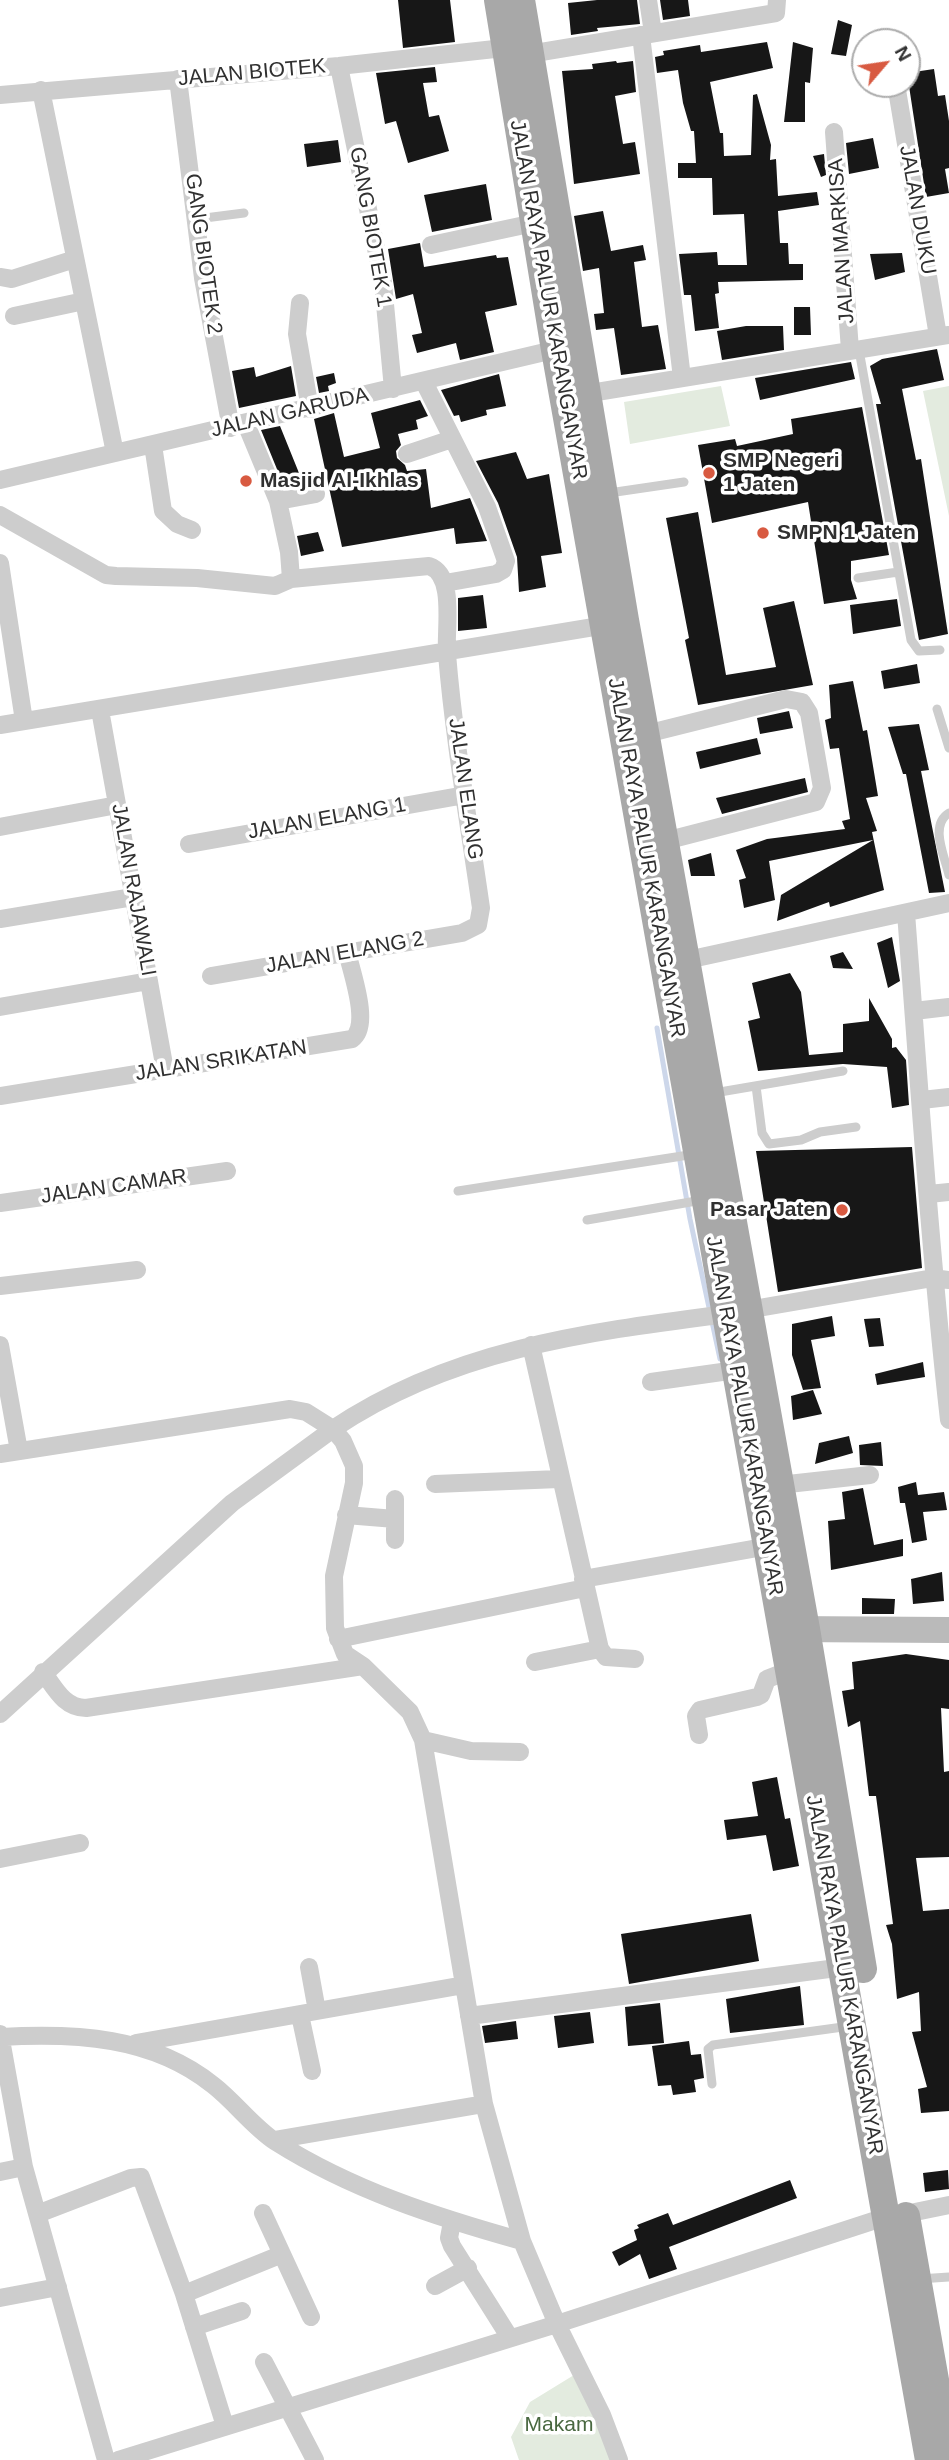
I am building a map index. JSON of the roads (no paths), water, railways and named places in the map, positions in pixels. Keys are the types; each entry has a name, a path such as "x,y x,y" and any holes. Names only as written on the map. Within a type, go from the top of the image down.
{"main road":[{"name":"JALAN RAYA PALUR KARANGANYAR","path":"498,0 516,51 676,962 698,1097 723,1314"},
{"name":"JALAN RAYA PALUR KARANGANYAR","path":"521,0 516,51 534,223 567,347"},
{"name":"JALAN RAYA PALUR KARANGANYAR","path":"615,623 646,734 665,841 676,962"},
{"name":"JALAN RAYA PALUR KARANGANYAR","path":"698,1097 684,1156 693,1202 736,1370 758,1548 795,1629 790,1670 837,1968 882,2219 908,2279 933,2379 949,2459"},
{"name":"JALAN RAYA PALUR KARANGANYAR","path":"736,1370 779,1485 837,1968 882,2219"},
{"path":"795,1629 949,1630"},
{"name":"JALAN RAYA PALUR KARANGANYAR","path":"929,2460 933,2379"}],"street":[{"path":"648,0 647,34 682,379"},
{"name":"JALAN BIOTEK","path":"0,95 516,51 647,34 776,13 777,0"},
{"name":"GANG BIOTEK 1","path":"339,66 383,283 393,389"},
{"name":"GANG BIOTEK 2","path":"178,79 203,278 238,426 278,501 291,579"},
{"path":"41,90 115,453"},
{"name":"JALAN DUKU","path":"899,98 944,335"},
{"name":"JALAN MARKISA","path":"834,132 855,350"},
{"path":"431,245 534,223"},
{"path":"0,277 12,279 75,259"},
{"path":"14,316 84,302"},
{"path":"300,303 297,334 310,409"},
{"path":"575,395 944,335"},
{"name":"JALAN GARUDA","path":"0,480 567,347"},
{"path":"0,515 106,575 275,586 291,579 429,566 442,574 445,583 496,574 503,570 506,561 497,531 424,382"},
{"path":"407,454 452,439"},
{"path":"153,446 163,511 168,519 192,530"},
{"path":"278,501 316,494"},
{"path":"0,563 23,721"},
{"name":"JALAN ELANG","path":"445,583 447,653 481,908 478,925"},
{"path":"0,725 447,653 615,623"},
{"path":"646,734 786,699 802,702 809,713 822,788 816,802 665,841"},
{"name":"JALAN RAJAWALI","path":"100,710 165,1070"},
{"name":"JALAN ELANG 1","path":"188,844 465,795"},
{"path":"0,827 117,805"},
{"path":"0,919 133,897"},
{"path":"676,962 949,903"},
{"path":"906,913 929,1194 941,1279 949,1420"},
{"name":"JALAN ELANG 2","path":"211,976 462,933 478,925"},
{"name":"JALAN SRIKATAN","path":"0,1097 355,1037 361,1027 361,1020 347,952"},
{"path":"0,1007 149,981"},
{"path":"914,1011 949,1007"},
{"path":"922,1100 949,1097"},
{"name":"JALAN CAMAR","path":"0,1203 227,1171"},
{"path":"929,1194 949,1192"},
{"path":"0,1286 137,1270"},
{"path":"0,1714 43,1672 232,1503 333,1429 424,1378 507,1350 531,1345 941,1279"},
{"path":"531,1345 559,1479 600,1648 606,1657 635,1658"},
{"path":"0,1346 19,1451"},
{"path":"651,1382 736,1370"},
{"path":"0,1454 289,1409 306,1412 333,1429 346,1448 354,1466 354,1483 334,1576 332,1616 338,1639 345,1654 363,1666 410,1712 423,1740 484,2104 522,2241 619,2460"},
{"path":"779,1485 870,1475"},
{"path":"435,1484 559,1479"},
{"path":"395,1499 395,1539"},
{"path":"346,1516 395,1519"},
{"path":"338,1639 584,1583 758,1548"},
{"path":"535,1662 600,1648"},
{"path":"43,1672 65,1702 75,1708 86,1708 363,1666"},
{"path":"699,1735 696,1716 700,1710 757,1697 761,1695 767,1679 790,1670"},
{"path":"423,1740 471,1751 520,1752"},
{"path":"0,1859 80,1843"},
{"path":"309,1967 312,2071"},
{"path":"469,2016 837,1968"},
{"path":"130,2045 464,1985"},
{"path":"106,2460 40,2213 24,2166 0,2035 84,2036 151,2050 196,2073 274,2140 338,2175 452,2222 522,2241"},
{"path":"274,2140 484,2104"},
{"path":"0,2172 24,2166"},
{"path":"40,2213 131,2178 141,2177 184,2294 225,2426"},
{"path":"118,2460 136,2457 225,2426 557,2324 882,2219 949,2205"},
{"path":"263,2213 280,2255 311,2317"},
{"path":"452,2222 449,2238 452,2246 510,2338"},
{"path":"184,2294 280,2255"},
{"path":"435,2286 468,2269"},
{"path":"0,2298 58,2287"},
{"path":"194,2327 242,2311"},
{"path":"264,2362 315,2460"}],"lane":[{"path":"197,219 244,213"},
{"path":"855,350 911,639 919,651 940,650"},
{"path":"593,496 684,482"},
{"path":"858,578 898,572"},
{"path":"937,709 949,748"},
{"path":"949,813 941,818 938,827 949,875"},
{"path":"698,1097 843,1071"},
{"path":"756,1086 762,1133 769,1144 801,1140 820,1132 856,1127"},
{"path":"458,1191 684,1156"},
{"path":"587,1220 693,1202"},
{"path":"712,2084 710,2047 847,2026"},
{"path":"908,2279 949,2277"}],"waterway":[{"path":"657,1028 690,1219 720,1359"}],"place":[{"name":"SMP Negeri 1 Jaten","path":"709,473"},
{"name":"Masjid Al-Ikhlas","path":"246,481"},
{"name":"SMPN 1 Jaten","path":"763,533"},
{"name":"Pasar Jaten","path":"842,1210"}],"park label":[{"name":"Makam","path":"559,2425"}]}
